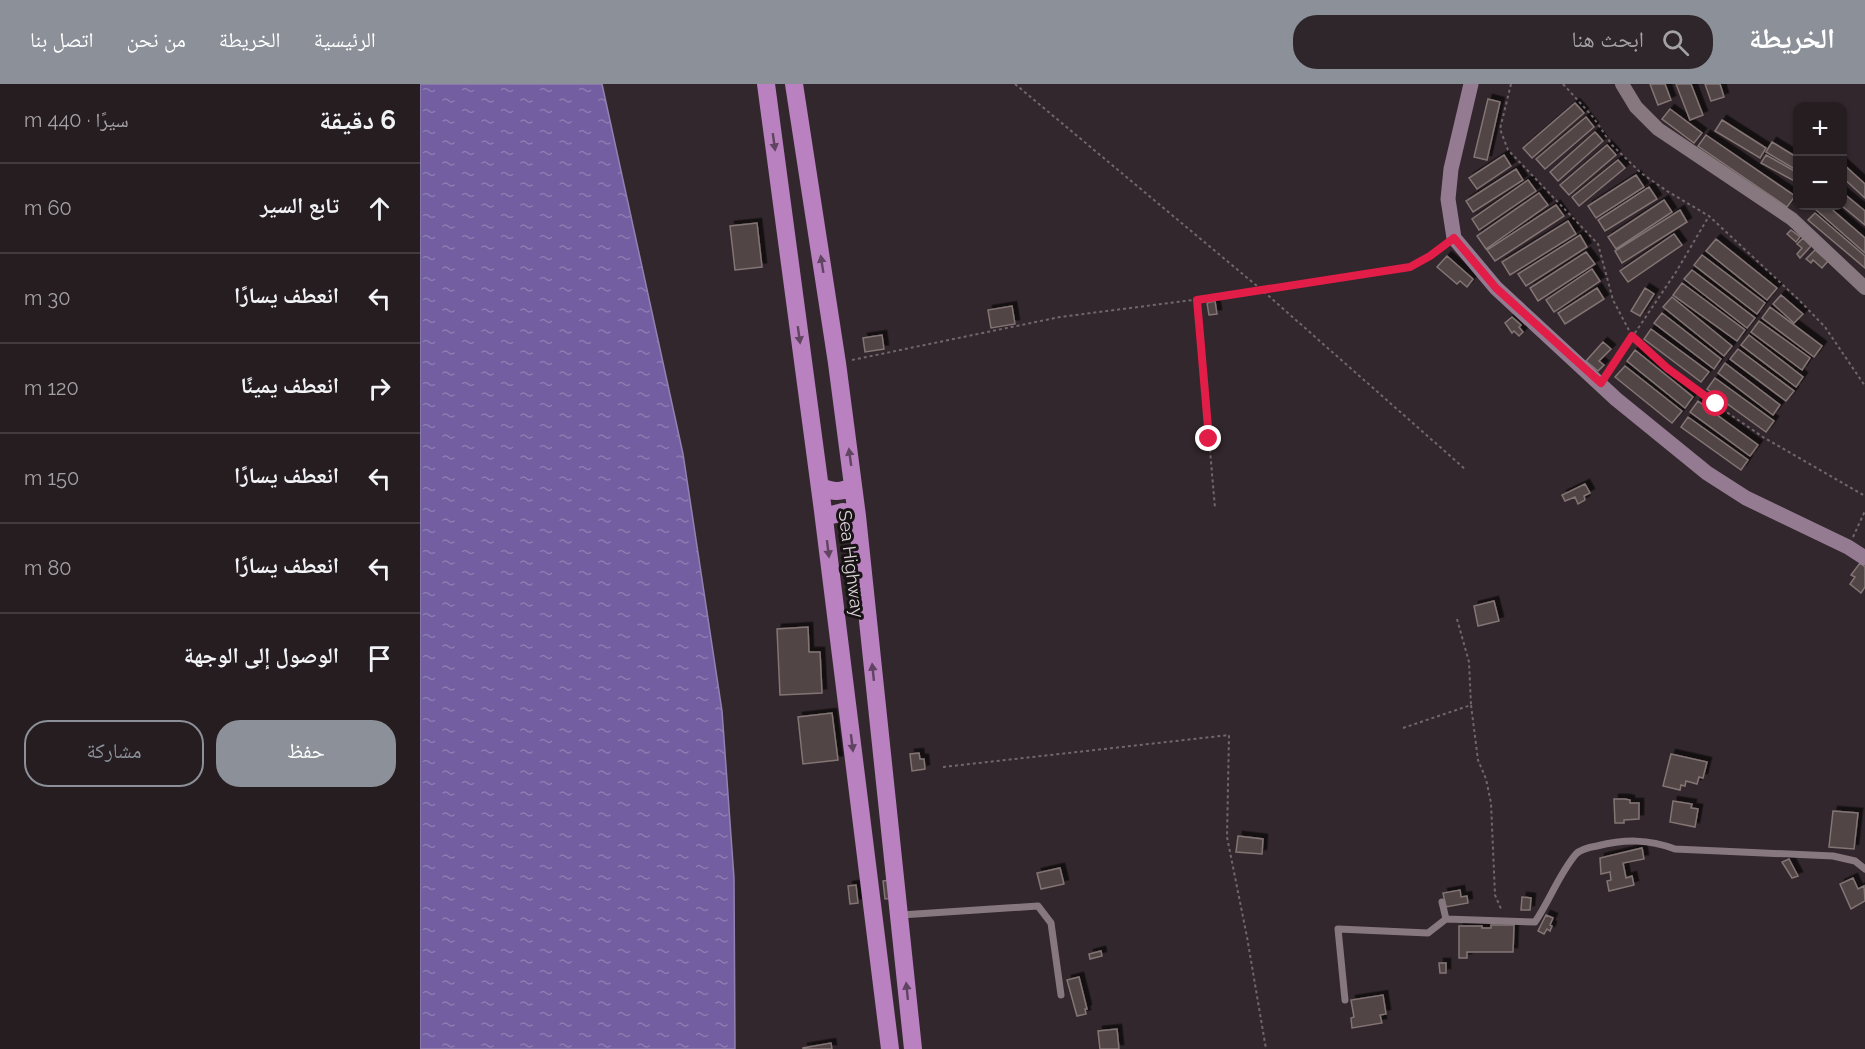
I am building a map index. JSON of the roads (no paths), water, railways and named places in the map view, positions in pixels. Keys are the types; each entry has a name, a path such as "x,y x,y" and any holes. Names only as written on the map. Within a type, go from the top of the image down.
{"highway":[{"name":"Sea Highway","path":"766,84 824,517 890,1049"},
{"name":"Sea Highway","path":"794,84 837,363 857,516 913,1049"},
{"path":"820,487 833,492 853,486"},
{"path":"824,517 843,512 857,516"}],"main road":[{"path":"1471,84 1451,170 1448,199 1454,238 1496,288 1616,399 1707,473 1746,498 1848,547 1865,558"}],"street":[{"path":"1622,84 1636,107 1658,129 1792,219 1865,288"}],"lane":[{"path":"1345,1000 1338,929 1428,933 1446,919 1535,921 1578,852 1624,840 1662,844 1675,849 1833,856 1855,861 1865,869"},
{"path":"1442,902 1446,919"},
{"path":"899,915 1038,906 1051,923 1061,995"}],"water":[{"path":"420,84 602,84 683,454 722,711 734,878 735,1049 420,1049"}]}
